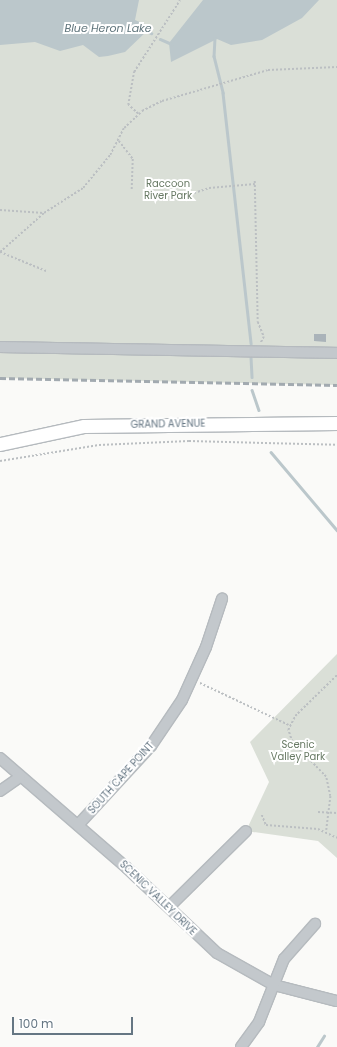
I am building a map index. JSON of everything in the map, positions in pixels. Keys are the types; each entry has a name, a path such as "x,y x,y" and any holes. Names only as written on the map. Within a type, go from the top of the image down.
{"main road":[{"name":"GRAND AVENUE","path":"0,444 84,426 337,423"}],"street":[{"path":"0,347 254,353 337,353"},
{"name":"SOUTH CAPE POINT","path":"78,825 151,746 193,679 222,599"},
{"name":"SCENIC VALLEY DRIVE","path":"0,758 20,777 78,825 169,907 217,953 274,986 337,1002"},
{"path":"0,791 20,777"},
{"path":"169,907 246,832"},
{"path":"242,1047 259,1022 290,949 315,924"}],"path":[{"path":"138,114 128,105 134,72 180,0"},
{"path":"46,271 0,252 44,214 83,188 138,114 162,101 268,70 337,68"},
{"path":"118,140 130,150 133,159 132,191"},
{"path":"254,353 264,337 258,322 255,181"},
{"path":"194,193 256,184"},
{"path":"0,210 44,214"},
{"path":"0,461 99,445 189,440 337,445"},
{"path":"289,725 337,675"},
{"path":"193,679 289,725"},
{"path":"289,725 292,742 326,777 330,811 326,830"},
{"path":"318,812 330,811 337,813"},
{"path":"262,815 266,825 274,823 326,830 337,838"}],"green space":[{"name":"Raccoon River Park","path":"0,0 337,0 337,385 0,378"},
{"name":"Scenic Valley Park","path":"337,654 337,858 318,841 246,831 269,782 250,742"}],"water":[{"name":"Blue Heron Lake","path":"0,0 139,0 135,20 147,25 149,29 125,52 99,57 83,45 60,51 35,42 0,45"},
{"path":"203,0 319,0 302,18 262,40 231,45 217,39 171,62 169,43"}],"building":[{"path":"314,334 326,334 326,342 314,341"}],"waterway":[{"path":"144,30 151,33"},
{"path":"215,38 214,56 223,93 251,343"},
{"path":"160,39 172,44"},
{"path":"251,357 252,377"},
{"path":"252,390 259,410"},
{"path":"271,452 337,530"},
{"path":"317,1047 324,1036"}],"railway":[{"path":"0,378 337,385"}]}
